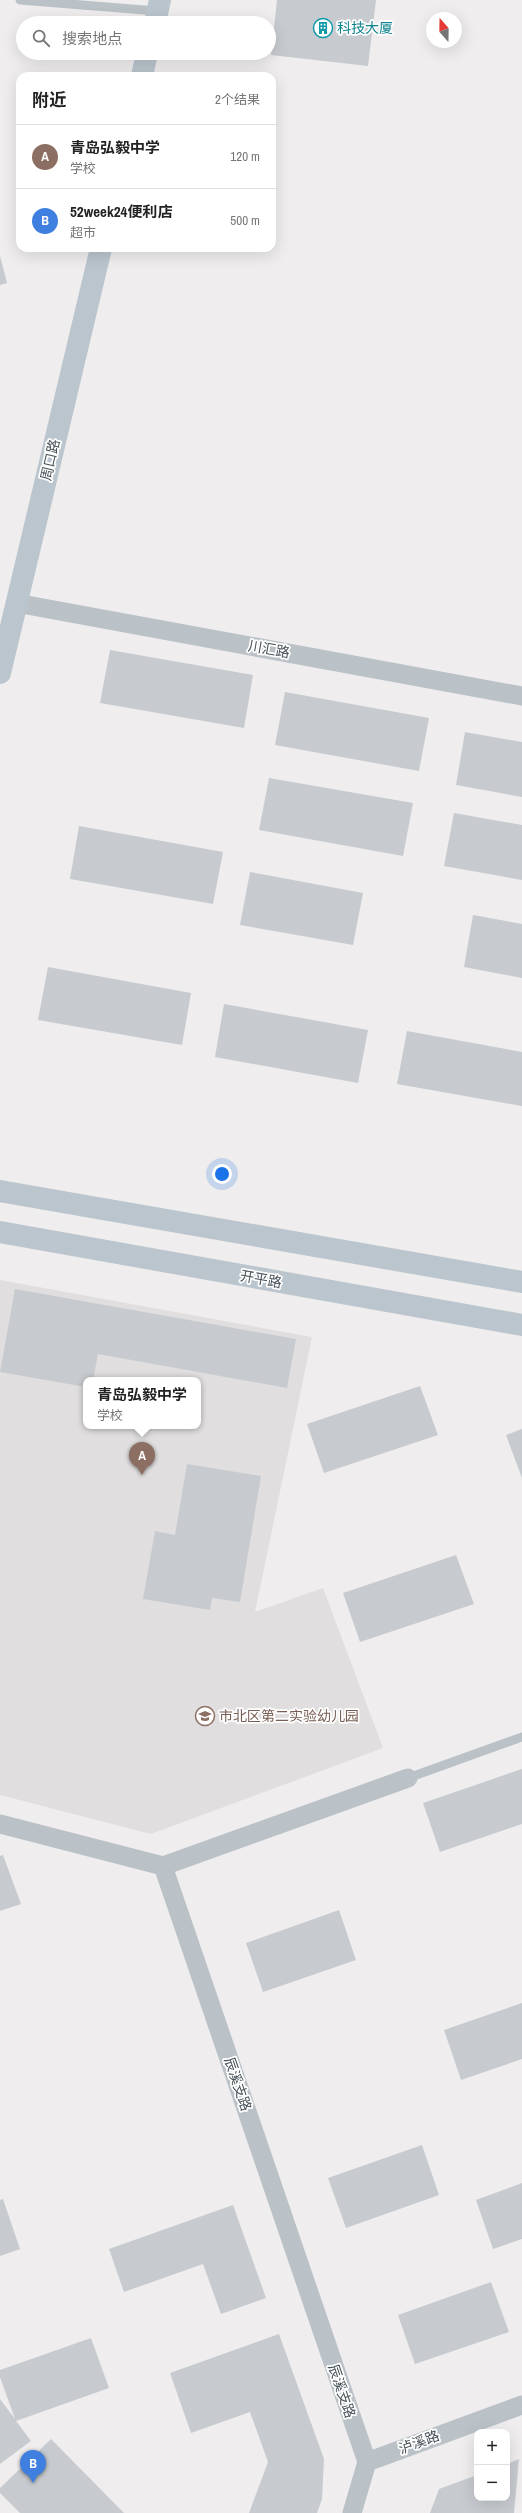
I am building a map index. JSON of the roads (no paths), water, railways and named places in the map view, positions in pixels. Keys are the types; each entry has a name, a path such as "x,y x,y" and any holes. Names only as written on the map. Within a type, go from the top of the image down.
{"main road":[{"path":"143,72 145,60"},
{"name":"周口路","path":"0,673 100,252"},
{"path":"0,1192 522,1282"},
{"name":"开平路","path":"0,1232 522,1325"}],"street":[{"name":"川汇路","path":"16,603 522,696"},
{"path":"0,1824 163,1866 408,1778"},
{"name":"辰溪支路","path":"163,1866 367,2462"},
{"name":"泸溪路","path":"367,2462 522,2405"},
{"path":"352,2513 367,2462"}],"lane":[{"path":"20,0 157,11"},
{"path":"408,1778 522,1736"}],"place":[{"name":"科技大厦","path":"323,28"},
{"name":"青岛弘毅中学","path":"142,1475"},
{"name":"市北区第二实验幼儿园","path":"205,1716"},
{"name":"52week24便利店","path":"33,2483"}]}
